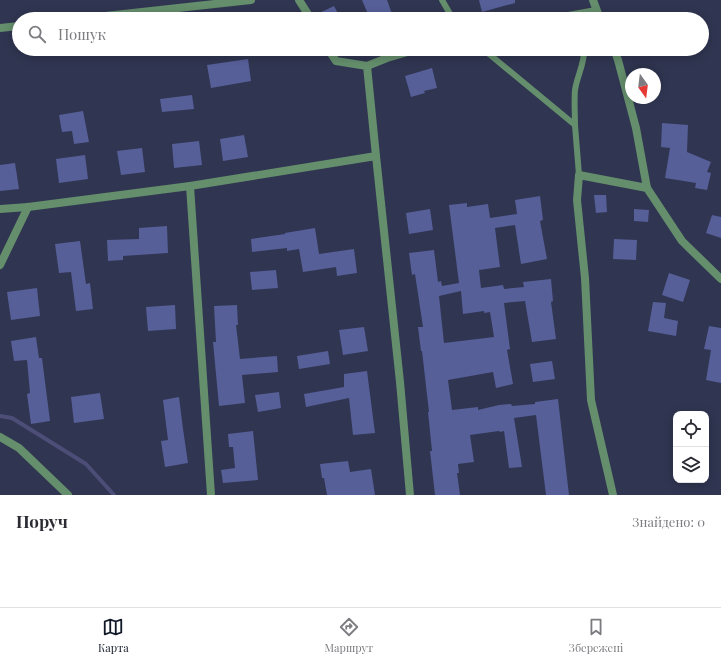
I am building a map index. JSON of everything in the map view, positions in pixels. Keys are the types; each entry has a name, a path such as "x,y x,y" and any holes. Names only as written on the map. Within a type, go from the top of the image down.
{"street":[{"path":"142,12 251,0"},
{"path":"299,0 307,12"},
{"path":"593,0 596,11"},
{"path":"0,28 12,27"},
{"path":"333,56 336,61 367,66 394,56"},
{"path":"617,56 636,128 647,188 682,240 721,278"},
{"path":"367,66 400,382 410,495"},
{"path":"0,209 28,207 190,186 376,156"},
{"path":"613,495 591,400 585,278 577,200 579,175 647,188"},
{"path":"190,186 211,495"},
{"path":"0,265 28,207"},
{"path":"0,437 19,448 68,495"}],"lane":[{"path":"442,0 449,12"},
{"path":"491,56 575,126"},
{"path":"579,175 575,126 575,91 585,56"}],"building":[{"path":"362,0 387,0 391,12 367,12"},
{"path":"479,0 515,0 515,3 482,12"},
{"path":"334,6 337,12 321,12"},
{"path":"248,59 251,81 211,88 207,65"},
{"path":"432,68 437,88 424,91 425,93 411,97 405,76"},
{"path":"192,95 194,109 162,112 160,99"},
{"path":"83,111 89,142 74,144 72,131 62,132 59,115"},
{"path":"662,123 688,125 687,152 711,162 707,172 711,173 707,190 695,188 696,183 665,178 670,148 661,147"},
{"path":"244,135 248,157 223,161 220,139"},
{"path":"199,141 202,165 174,168 172,144"},
{"path":"142,148 145,172 121,175 117,151"},
{"path":"85,155 88,179 59,183 56,159"},
{"path":"15,163 19,189 0,191 0,165"},
{"path":"594,195 606,195 607,212 596,213"},
{"path":"540,196 543,220 540,221 547,259 521,264 515,225 495,228 500,267 479,270 481,288 503,285 504,289 524,287 523,282 551,279 553,301 551,302 556,339 532,342 525,301 504,303 510,349 507,350 513,384 496,388 493,372 448,380 452,410 478,407 478,410 499,405 511,404 512,406 535,404 535,402 558,399 569,495 546,495 536,415 514,418 522,467 509,468 504,431 470,435 474,462 458,464 459,473 457,473 460,495 435,495 430,451 432,451 429,412 418,327 423,327 415,274 412,275 409,253 434,250 438,282 441,281 442,286 459,283 449,205 467,203 467,207 488,204 490,218 517,214 515,200","holes":["461,291 463,314 484,311 484,313 490,312 494,337 444,343 439,296"]},
{"path":"430,209 433,230 409,234 406,213"},
{"path":"634,209 649,210 648,222 634,221"},
{"path":"712,215 721,217 721,238 706,233"},
{"path":"167,226 168,253 123,256 123,260 108,261 107,240 139,239 139,228"},
{"path":"315,228 319,254 354,249 357,273 337,276 336,267 303,272 299,249 287,251 287,248 252,252 251,239"},
{"path":"614,239 637,240 636,260 613,259"},
{"path":"80,241 86,284 90,283 93,309 76,311 71,272 59,273 55,244"},
{"path":"276,270 278,288 252,290 250,272"},
{"path":"669,273 690,280 683,302 662,295"},
{"path":"37,288 40,316 11,320 7,292"},
{"path":"653,302 666,303 664,318 678,321 676,336 648,331"},
{"path":"175,305 176,329 148,331 146,307"},
{"path":"237,305 238,325 236,325 240,359 277,356 278,372 242,375 245,403 219,406 213,342 216,342 214,306"},
{"path":"709,326 721,328 721,383 706,380 711,350 704,349"},
{"path":"364,327 368,351 343,355 339,330"},
{"path":"36,337 39,358 42,358 50,421 31,424 27,394 30,393 27,360 14,361 11,341"},
{"path":"328,351 330,364 299,369 297,356"},
{"path":"552,361 555,379 533,382 530,364"},
{"path":"367,371 375,433 353,435 349,398 306,407 304,394 344,387 344,374"},
{"path":"279,392 281,408 258,412 255,395"},
{"path":"100,393 104,419 74,423 71,397"},
{"path":"179,397 188,463 165,467 161,441 168,440 163,400"},
{"path":"253,431 258,480 223,483 221,470 235,468 233,447 229,447 228,434"},
{"path":"348,461 350,472 371,469 375,495 327,495 320,464"}],"waterway":[{"path":"0,416 12,418 86,464 114,495"}]}
